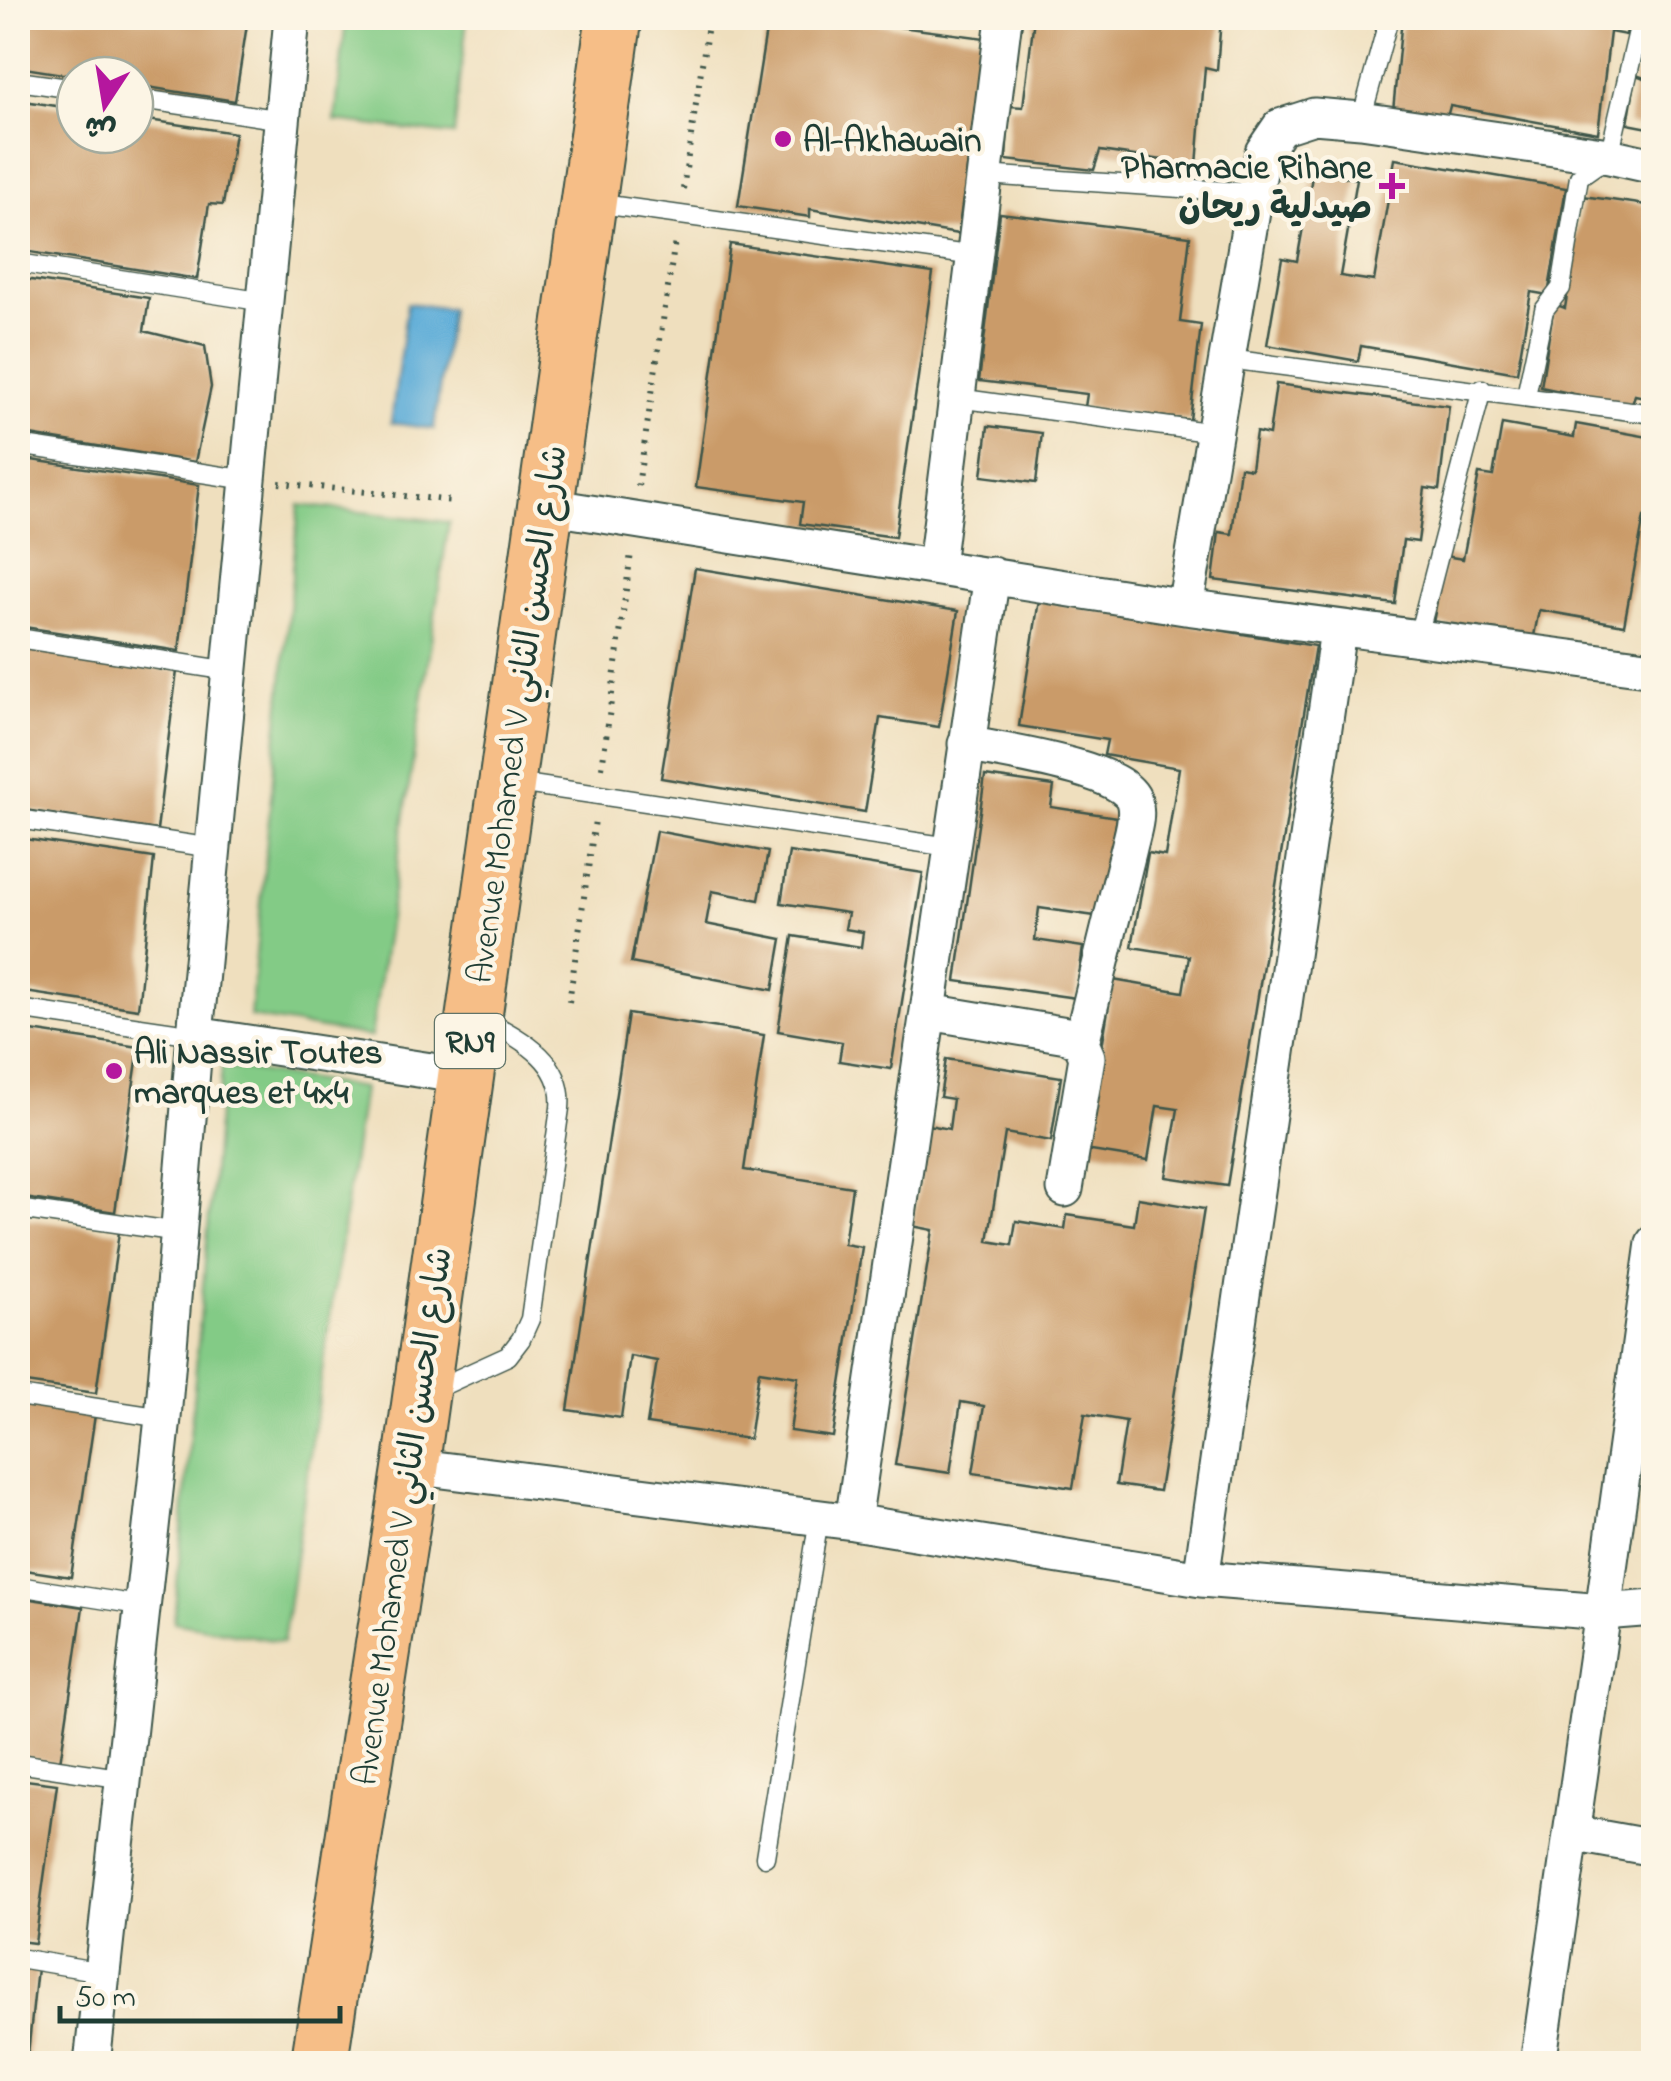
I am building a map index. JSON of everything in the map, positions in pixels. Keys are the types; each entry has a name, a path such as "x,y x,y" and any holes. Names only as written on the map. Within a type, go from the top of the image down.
{"main road":[{"name":"Avenue Mohamed V شارع الحسن الثاني","path":"319,2064 411,1466 614,18"}],"street":[{"path":"92,2064 164,1418 195,1035 292,18"},
{"path":"936,566 1004,18"},
{"path":"1185,607 1255,193 1264,152 1280,127 1314,116 1362,120 1654,166"},
{"path":"546,506 1338,630 1654,669"},
{"path":"836,1520 929,1012 992,575"},
{"path":"1200,1579 1338,630"},
{"path":"966,744 1083,768 1125,788 1134,800 1135,819 1081,1042 1087,1056 1065,1189"},
{"path":"929,1012 1067,1035 1081,1042"},
{"path":"195,1035 464,1076"},
{"path":"1538,2064 1654,1243"},
{"path":"411,1466 836,1520 1200,1579 1604,1612 1654,1608"},
{"path":"1572,1833 1654,1848"}],"lane":[{"path":"1362,120 1389,18"},
{"path":"1526,396 1544,310 1560,288 1579,177 1609,156 1641,18"},
{"path":"18,81 55,87"},
{"path":"155,101 283,120"},
{"path":"984,176 1255,193"},
{"path":"589,202 975,256"},
{"path":"18,262 265,302"},
{"path":"1228,359 1654,414"},
{"path":"1416,640 1482,390"},
{"path":"957,398 1215,433"},
{"path":"18,445 248,480"},
{"path":"18,638 230,671"},
{"path":"506,781 950,847"},
{"path":"18,820 213,848"},
{"path":"18,1009 195,1035"},
{"path":"420,1396 508,1356 522,1340 536,1280 562,1091 548,1062 520,1039 474,1014"},
{"path":"18,1209 179,1232"},
{"path":"18,1396 164,1418"},
{"path":"765,1857 836,1520"},
{"path":"18,1586 145,1606"},
{"path":"18,1762 124,1779"},
{"path":"18,1958 102,1972"}],"path":[{"path":"248,480 454,501"}],"green space":[{"path":"346,18 467,18 454,135 335,121"},
{"path":"299,505 449,522 371,1037 250,1017"},
{"path":"222,1066 363,1088 283,1642 174,1622"}],"water":[{"path":"407,303 450,309 434,429 391,423"}],"building":[{"path":"18,18 248,18 235,101 155,88 155,55 55,55 55,73 18,67"},
{"path":"768,18 831,18 985,38 958,234 810,209 810,217 738,206"},
{"path":"1034,18 1221,18 1217,70 1205,67 1197,165 1100,151 1094,170 1006,160 1009,106 1023,107"},
{"path":"1402,18 1428,22 1428,18 1629,18 1626,35 1610,32 1598,133 1450,106 1446,121 1393,111"},
{"path":"1652,73 1654,129 1628,124 1636,75 1650,80"},
{"path":"18,100 55,106 55,155 155,155 155,121 235,133 223,205 209,204 197,279 18,250"},
{"path":"1395,159 1566,188 1548,295 1531,292 1517,373 1361,346 1358,361 1267,345 1282,258 1297,261 1313,171 1357,179 1340,276 1374,281"},
{"path":"1583,196 1654,206 1654,399 1635,395 1631,406 1541,387 1554,304 1565,308"},
{"path":"1000,213 1190,236 1180,322 1201,325 1190,420 1085,407 1087,394 979,381"},
{"path":"730,244 933,273 895,537 800,524 803,502 696,487"},
{"path":"18,278 149,298 144,331 205,346 211,387 195,462 18,433"},
{"path":"1276,384 1449,406 1439,490 1425,488 1418,542 1403,540 1395,604 1213,580 1219,532 1232,534 1240,467 1251,469 1256,432 1269,435"},
{"path":"1502,424 1574,437 1576,424 1654,438 1654,519 1644,517 1624,625 1539,610 1533,641 1433,623 1445,556 1463,559 1479,474 1493,476"},
{"path":"988,426 1042,433 1036,483 982,476"},
{"path":"18,458 199,485 179,651 18,626"},
{"path":"695,568 958,611 939,727 880,718 865,812 661,778"},
{"path":"1039,600 1315,646 1227,1186 1166,1177 1178,1109 1157,1106 1148,1160 1085,1150 1113,980 1183,992 1189,956 1132,947 1148,853 1165,856 1179,768 1104,755 1107,740 1019,726"},
{"path":"18,647 177,671 157,830 18,809"},
{"path":"985,776 1054,786 1051,807 1117,817 1102,917 1039,908 1035,940 1083,947 1076,998 956,981"},
{"path":"656,831 768,852 759,900 712,891 706,924 782,939 773,990 631,963"},
{"path":"18,838 154,858 138,1009 18,991"},
{"path":"789,852 923,873 891,1069 839,1061 842,1042 778,1031 793,936 861,947 863,932 845,929 848,913 781,903"},
{"path":"628,1014 764,1035 744,1170 852,1187 844,1244 862,1247 833,1437 790,1431 798,1377 759,1371 749,1439 647,1424 657,1361 630,1356 621,1418 568,1410"},
{"path":"18,1029 139,1047 115,1212 18,1197"},
{"path":"946,1059 1061,1077 1051,1141 1005,1133 988,1241 1012,1245 1016,1221 1065,1229 1067,1215 1134,1225 1138,1198 1204,1209 1159,1491 1116,1485 1126,1421 1085,1414 1073,1488 973,1473 984,1406 961,1402 950,1473 895,1465 933,1230 912,1226 929,1125 949,1129 953,1099 940,1097"},
{"path":"18,1218 119,1232 96,1393 18,1382"},
{"path":"18,1403 95,1415 71,1577 18,1569"},
{"path":"18,1597 83,1607 60,1763 18,1756"},
{"path":"18,1779 57,1784 35,1943 18,1941"},
{"path":"18,1965 37,1968 27,2064 18,2064"}],"place":[{"name":"Al-Akhawain","path":"783,139"},
{"name":"Pharmacie Rihane صيدلية ريحان","path":"1392,186"},
{"name":"Ali Nassir Toutes marques et 4x4","path":"114,1071"}]}
